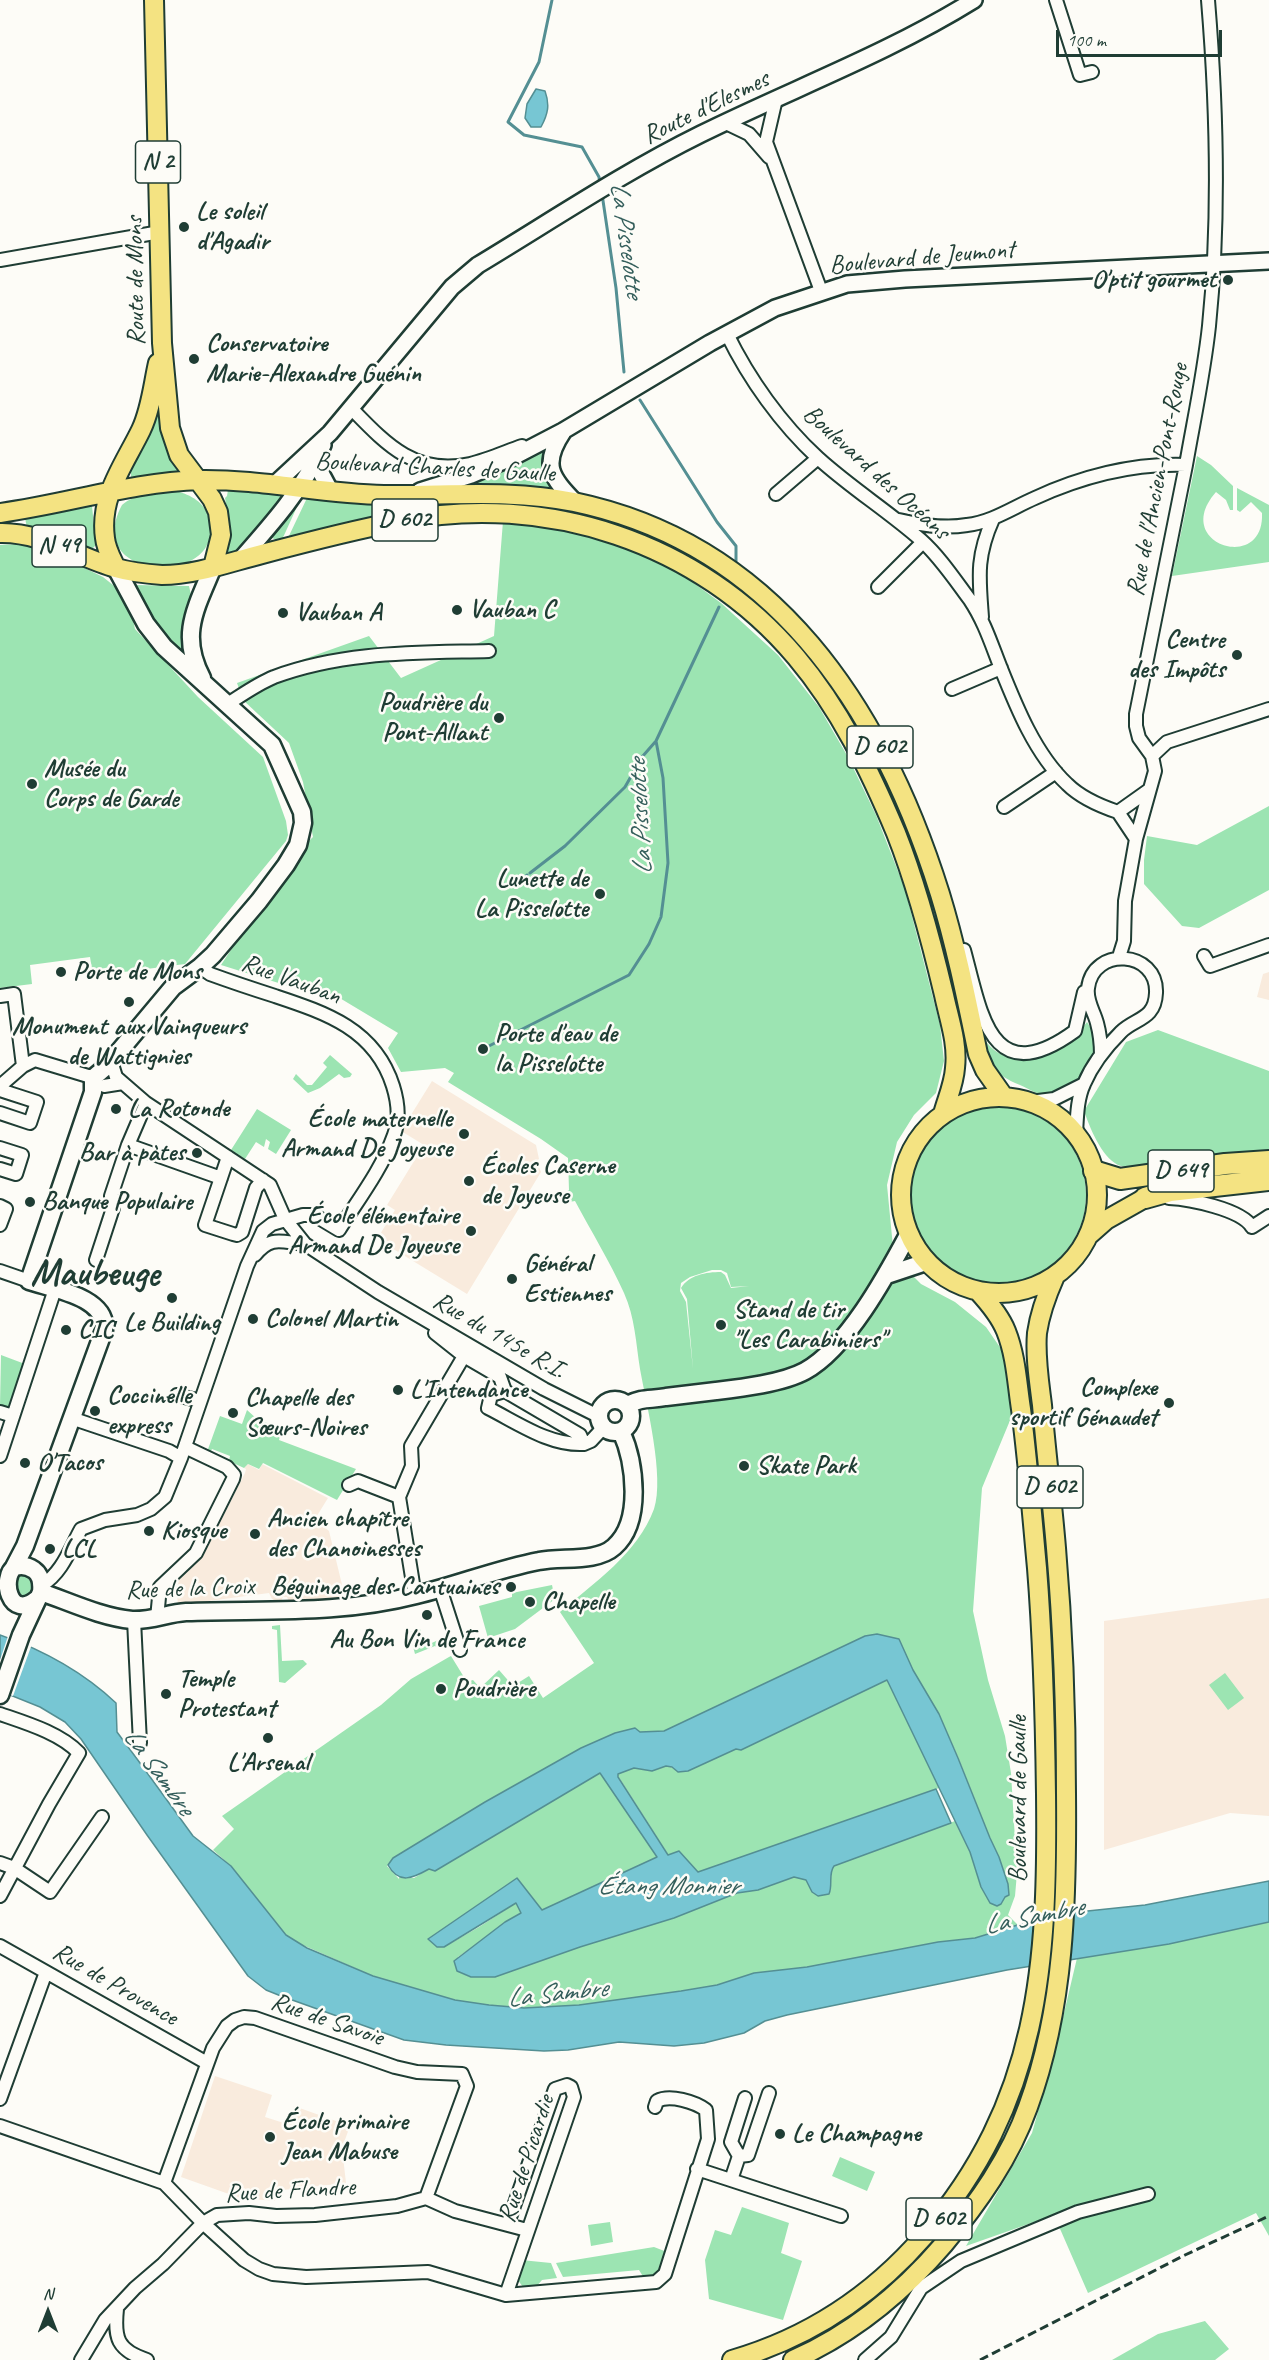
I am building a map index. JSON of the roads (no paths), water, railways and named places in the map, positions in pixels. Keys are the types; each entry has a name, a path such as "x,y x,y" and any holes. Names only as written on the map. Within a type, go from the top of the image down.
{"highway":[{"name":"D 649","path":"1094,1171 1120,1179 1225,1164 1269,1161"},
{"name":"D 649","path":"1145,1198 1170,1191 1269,1180"}],"main road":[{"name":"Route de Mons","path":"154,0 162,343 170,428 179,455 198,480"},
{"name":"N 2","path":"116,568 105,538 104,524 119,468 141,429 149,408 162,343"},
{"name":"N 2","path":"198,480 212,499 221,525 220,545 213,567"},
{"name":"Boulevard Charles de Gaulle","path":"198,480 298,486 362,495 509,494 576,503 627,517 662,531 697,549 734,573 790,619 831,669 877,740 924,849 941,897 978,1054 985,1070 1004,1097"},
{"path":"111,491 146,484 198,480"},
{"name":"N 49","path":"0,513 60,504 111,491"},
{"name":"Boulevard Charles de Gaulle","path":"213,567 398,521 439,514 489,512 578,523 623,537 686,566 739,602 797,658 840,717 877,788 905,855 926,919 953,1036 955,1068 943,1114"},
{"name":"N 49","path":"0,533 30,536 116,568"},
{"path":"116,568 163,575 213,567"},
{"path":"206,687 194,664 190,631 192,619 213,567"},
{"path":"21,1636 5,1598 2,1582 25,1546 104,1324 103,1317 96,1306 29,1281 96,1081 173,987 200,967 222,946 278,877 298,845 302,832 302,812 272,745 164,647 146,624 116,568"},
{"path":"1004,1097 1030,1102 1047,1109 1063,1120 1076,1134 1087,1151 1094,1171 1097,1204 1088,1236 1068,1265 1055,1276 1026,1290 1010,1293 978,1291 950,1281 926,1262 908,1235 901,1206 902,1175 912,1147 921,1134 943,1114 978,1099 1004,1097"},
{"name":"D 649","path":"1088,1236 1106,1220 1145,1198"},
{"path":"629,1410 641,1398 665,1398 740,1388 803,1372 829,1352 849,1329 887,1275 908,1235"},
{"path":"887,1275 926,1262"},
{"name":"Boulevard de Gaulle","path":"793,2360 840,2336 890,2299 934,2255 976,2203 1006,2155 1028,2107 1048,2036 1058,1989 1066,1891 1066,1730 1061,1616 1037,1343 1042,1307 1055,1276"},
{"name":"Boulevard de Gaulle","path":"732,2360 776,2346 798,2335 855,2301 900,2262 943,2214 982,2157 1006,2106 1025,2048 1038,1988 1046,1894 1045,1730 1041,1623 1029,1480 1015,1360 1006,1331 978,1291"},
{"path":"608,1401 621,1401 629,1410 630,1423 621,1431 615,1433 600,1422 599,1410 608,1401"},
{"name":"Rue de la Croix","path":"39,1587 101,1613 134,1620 183,1612 313,1611 415,1596 538,1561 594,1556 616,1546 626,1527 634,1492 629,1448 621,1431"},
{"path":"0,1695 39,1587 32,1548 58,1454"},
{"path":"6,1574 26,1566 39,1587"},
{"path":"5,1598 25,1606 39,1587"}],"street":[{"name":"Route d'Elesmes","path":"326,437 452,287 478,265 654,159 724,122 860,62 974,0"},
{"path":"1056,0 1080,75 1092,72"},
{"name":"Rue de l'Ancien-Pont-Rouge","path":"1152,756 1139,738 1136,714 1196,415 1206,352 1213,264 1216,138 1208,0"},
{"path":"776,99 766,142 771,161 821,291"},
{"path":"724,122 749,134 771,161"},
{"path":"0,260 160,232"},
{"name":"Boulevard de Jeumont","path":"351,408 396,450 413,461 437,468 471,464 563,431 727,333 775,308 847,284 905,279 1269,261"},
{"name":"Boulevard des Océans","path":"727,333 750,375 799,439 856,491 923,542 956,581 982,618 1027,728 1056,772 1067,785 1097,806 1118,812"},
{"path":"405,495 471,476 563,431"},
{"path":"563,431 552,447 550,467 553,477 576,503"},
{"path":"240,560 283,510 317,458 326,437"},
{"path":"275,484 326,437"},
{"path":"317,458 330,490"},
{"path":"776,494 818,458"},
{"path":"897,520 949,527 968,525 993,519 1007,510 1085,478 1132,467 1186,465"},
{"path":"982,618 979,567 983,541 993,519"},
{"path":"878,587 923,542"},
{"path":"226,705 274,677 333,659 373,654 489,651"},
{"path":"952,689 1001,668"},
{"path":"1119,957 1124,941 1125,902 1136,839 1155,771 1152,756 1167,742 1269,709"},
{"path":"1004,807 1056,772"},
{"path":"1136,839 1118,812 1149,790"},
{"path":"941,897 962,941 982,1018 993,1038 1002,1046 1018,1052 1035,1052 1075,1031 1083,993 1101,964 1119,957 1141,963 1151,974 1156,992 1152,1009 1140,1021 1120,1033 1101,1055 1084,1084 1079,1099 1076,1134"},
{"path":"1204,956 1210,966 1269,945"},
{"name":"Rue Vauban","path":"200,967 210,974 337,1019 374,1050 386,1067 398,1111 394,1134 379,1165 339,1230 314,1215 285,1219"},
{"path":"1089,980 1087,991 1100,1034 1101,1055"},
{"path":"0,996 14,994 23,1066"},
{"path":"0,1113 30,1123 37,1102 0,1088 31,1061 39,1060 96,1081 123,1083"},
{"path":"111,1061 114,1074 123,1083"},
{"name":"Rue du 145e R.I.","path":"123,1083 146,1103 270,1185 285,1219 305,1244 378,1292 600,1422"},
{"path":"1030,1102 1054,1099 1084,1084"},
{"path":"96,1260 113,1208 111,1196 128,1145 146,1103"},
{"path":"128,1145 221,1178"},
{"path":"0,1148 22,1155 16,1174 0,1169"},
{"path":"228,1157 205,1225 237,1235 242,1232 256,1188 263,1180"},
{"path":"1145,1198 1184,1199 1204,1203 1240,1216 1252,1227 1269,1216"},
{"path":"0,1206 6,1209 0,1226"},
{"path":"39,1587 53,1579 81,1529 88,1525 137,1515 162,1501 168,1492 183,1453 247,1266 263,1231 272,1224 285,1219"},
{"path":"247,1266 263,1245 272,1241 305,1244"},
{"path":"0,1271 29,1281"},
{"path":"0,1456 55,1289"},
{"name":"Rue du 145e R.I.","path":"378,1292 464,1356 500,1377 505,1391 580,1435 584,1444"},
{"path":"415,1596 399,1497 412,1466 411,1446 464,1356"},
{"path":"505,1391 491,1395 488,1408 542,1436 568,1445 591,1441 600,1422"},
{"path":"177,1395 200,1401"},
{"path":"0,1412 14,1416"},
{"path":"71,1418 169,1451 227,1467 234,1475 196,1553 160,1587 157,1618"},
{"path":"349,1485 358,1481 399,1497"},
{"path":"440,1588 460,1650"},
{"path":"134,1620 140,1743"},
{"path":"0,1714 67,1743 80,1753 0,1896"},
{"path":"0,1863 14,1868 50,1892 102,1817"},
{"name":"Rue de Provence","path":"0,1946 207,2064"},
{"path":"0,2099 46,1972"},
{"name":"Rue de Savoie","path":"164,2183 213,2048 227,2026 244,2017 255,2018 395,2067 417,2072 462,2074 467,2086 426,2198"},
{"name":"Rue de Picardie","path":"506,2295 574,2097 571,2087 567,2085 555,2089 508,2223"},
{"path":"739,2156 747,2155 769,2093"},
{"path":"0,2126 164,2183 244,2260 273,2274 306,2277 428,2272 506,2295 656,2282 664,2274 708,2139 708,2123 706,2110 696,2103 663,2098 657,2102 655,2107"},
{"path":"731,2180 739,2156 731,2142 745,2098"},
{"path":"697,2169 841,2216"},
{"path":"865,2360 891,2337 921,2288 961,2261 1078,2212 1148,2194"},
{"path":"426,2198 455,2211 508,2223 527,2230"},
{"name":"Rue de Flandre","path":"81,2360 105,2320 135,2288 163,2264 203,2223 217,2215 249,2213 276,2216 315,2215 397,2206 426,2198"},
{"path":"117,2309 115,2330 121,2346 147,2360"}],"water":[{"path":"536,89 545,91 547,114 541,127 531,127 525,118 527,104"},
{"name":"Étang Monnier","path":"877,1634 899,1639 913,1670 939,1714 999,1857 1008,1884 1009,1895 1001,1904 997,1906 990,1903 981,1887 970,1852 887,1680 741,1750 736,1749 688,1771 678,1772 666,1766 652,1771 634,1768 618,1774 668,1855 679,1851 698,1872 936,1789 951,1823 834,1866 831,1872 829,1894 818,1896 812,1892 806,1880 794,1877 758,1890 737,1893 674,1918 580,1947 495,1977 471,1977 457,1971 454,1961 505,1922 521,1913 516,1903 444,1947 437,1947 428,1939 517,1878 542,1910 657,1857 600,1773 435,1871 429,1869 412,1877 402,1877 392,1871 388,1865 393,1858 485,1802 581,1748 615,1733 635,1728 640,1732 664,1731 865,1636"},
{"path":"0,1635 31,1647 76,1671 116,1703 117,1732 193,1836 231,1866 286,1935 307,1948 373,1976 455,2000 524,2008 579,2005 681,1991 717,1985 754,1973 807,1967 938,1942 975,1938 1034,1920 1078,1912 1145,1905 1269,1881 1269,1922 1169,1944 1007,1970 787,2015 765,2021 744,2033 704,2043 674,2046 619,2042 568,2050 544,2051 404,2040 266,1990 248,1976 81,1739 65,1722 40,1707 0,1691"}],"waterway":[{"name":"La Pisselotte","path":"552,0 539,62 508,122 524,135 582,147 599,177 600,185"},
{"name":"La Pisselotte","path":"602,194 616,288 624,372"},
{"name":"La Pisselotte","path":"640,400 717,522 736,546 736,561"},
{"path":"530,873 565,846 625,787 642,757 656,741 719,607"},
{"name":"La Pisselotte","path":"483,1049 629,975 649,944 661,917 668,863 663,778 656,741"},
{"path":"523,880 527,875"}],"railway":[{"path":"980,2360 1185,2255 1269,2216"}],"place":[{"name":"Le soleil d'Agadir","path":"184,227"},
{"name":"O'ptit gourmet","path":"1228,280"},
{"name":"Conservatoire Marie-Alexandre Guénin","path":"194,359"},
{"name":"Vauban C","path":"457,610"},
{"name":"Vauban A","path":"283,613"},
{"name":"Centre des Impôts","path":"1237,655"},
{"name":"Poudrière du Pont-Allant","path":"499,718"},
{"name":"Musée du Corps de Garde","path":"32,784"},
{"name":"Lunette de La Pisselotte","path":"600,894"},
{"name":"Porte de Mons","path":"61,972"},
{"name":"Monument aux Vainqueurs de Wattignies","path":"129,1002"},
{"name":"Porte d'eau de la Pisselotte","path":"483,1049"},
{"name":"La Rotonde","path":"116,1109"},
{"name":"École maternelle Armand De Joyeuse","path":"464,1134"},
{"name":"Bar à pàtes","path":"197,1153"},
{"name":"Écoles Caserne de Joyeuse","path":"469,1181"},
{"name":"Banque Populaire","path":"30,1202"},
{"name":"École élémentaire Armand De Joyeuse","path":"471,1231"},
{"name":"Général Estiennes","path":"512,1279"},
{"name":"Le Building","path":"172,1298"},
{"name":"Colonel Martin","path":"253,1319"},
{"name":"Stand de tir \"Les Carabiniers\"","path":"721,1325"},
{"name":"CIC","path":"66,1330"},
{"name":"L'Intendance","path":"398,1390"},
{"name":"Complexe sportif Génaudet","path":"1169,1403"},
{"name":"Coccinelle express","path":"95,1411"},
{"name":"Chapelle des Sœurs-Noires","path":"233,1413"},
{"name":"O'Tacos","path":"25,1463"},
{"name":"Skate Park","path":"744,1466"},
{"name":"Kiosque","path":"149,1531"},
{"name":"Ancien chapître des Chanoinesses","path":"255,1534"},
{"name":"LCL","path":"50,1549"},
{"name":"Béguinage des Cantuaines","path":"511,1587"},
{"name":"Chapelle","path":"530,1602"},
{"name":"Au Bon Vin de France","path":"427,1615"},
{"name":"Poudrière","path":"441,1689"},
{"name":"Temple Protestant","path":"166,1694"},
{"name":"L'Arsenal","path":"268,1738"},
{"name":"Le Champagne","path":"780,2134"},
{"name":"École primaire Jean Mabuse","path":"270,2137"}],"district":[{"name":"Maubeuge","path":"95,1275"}],"water label":[{"name":"La Sambre","path":"158,1772"},
{"name":"La Sambre","path":"1034,1917"},
{"name":"La Sambre","path":"557,1994"}]}
